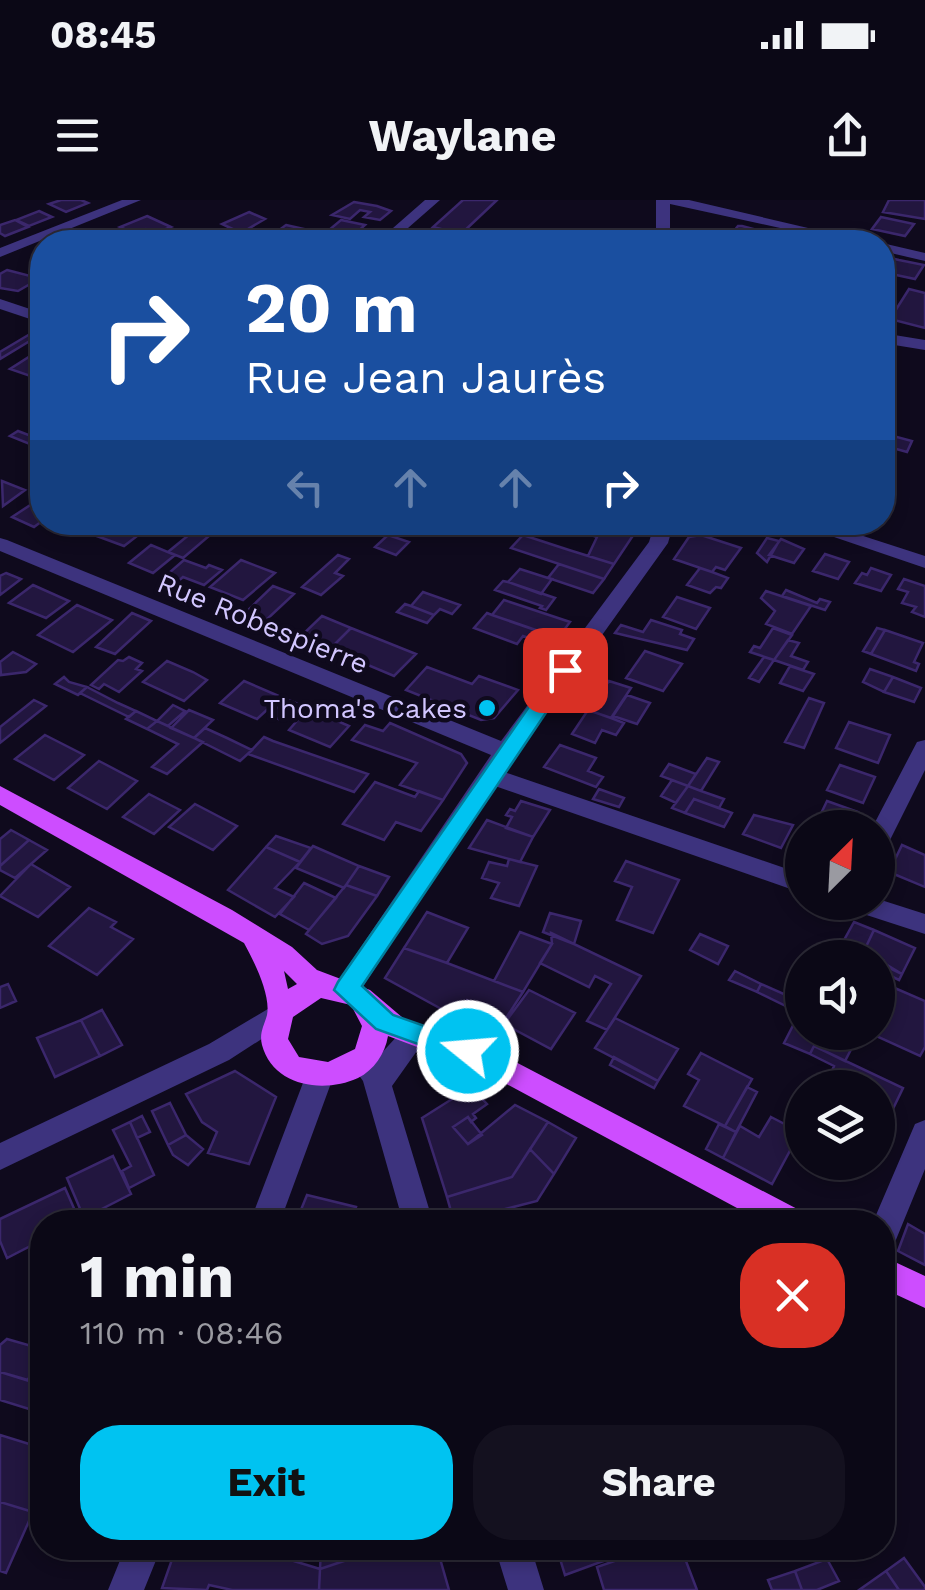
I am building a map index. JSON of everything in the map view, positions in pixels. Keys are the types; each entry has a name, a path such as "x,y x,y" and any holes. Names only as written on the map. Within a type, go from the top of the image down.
{"main road":[{"path":"0,794 283,954 308,978 337,988 373,1010 384,1022 424,1041 496,1065 769,1210"},
{"path":"254,937 269,965 280,1012"},
{"path":"337,988 301,993 280,1012 273,1034 277,1050 294,1068 320,1074 370,1064 378,1025 373,1010"},
{"path":"895,1278 925,1293"}],"street":[{"path":"58,230 134,200"},
{"path":"398,230 433,200"},
{"path":"664,230 667,200 806,230"},
{"path":"0,253 30,241"},
{"path":"895,250 925,257"},
{"path":"0,304 30,314"},
{"path":"895,340 925,345"},
{"path":"337,988 658,542 659,535"},
{"path":"840,535 925,562"},
{"name":"Rue Robespierre","path":"0,544 506,752"},
{"path":"894,810 922,760"},
{"path":"490,776 785,878"},
{"path":"895,914 925,924"},
{"path":"0,1157 229,1047 280,1012"},
{"path":"414,1210 370,1064 390,1061 424,1041"},
{"path":"229,1047 258,1042 277,1050"},
{"path":"269,1210 320,1074"},
{"path":"893,1210 925,1132"},
{"path":"126,1590 137,1560"},
{"path":"517,1560 526,1590"}],"building":[{"path":"61,200 88,203 66,212 49,204"},
{"path":"463,200 497,200 465,230 433,227"},
{"path":"889,200 925,200 925,219 883,212"},
{"path":"354,202 391,211 380,220 364,217 370,212 360,210 350,219 332,215"},
{"path":"39,211 52,217 29,226 16,220"},
{"path":"249,212 265,219 246,230 222,224"},
{"path":"147,216 171,227 126,230 120,227"},
{"path":"881,217 914,224 905,236 895,234 895,230 872,229"},
{"path":"15,220 28,227 5,236 0,233 0,225"},
{"path":"341,220 365,225 360,230 329,230"},
{"path":"286,225 308,230 279,230"},
{"path":"895,259 924,265 915,279 895,275"},
{"path":"7,270 30,276 30,284 18,291 0,288 0,274"},
{"path":"909,289 925,293 925,328 895,320 895,311"},
{"path":"30,334 30,341 0,359 0,352"},
{"path":"30,356 30,376 10,369"},
{"path":"18,431 30,436 30,444 10,436"},
{"path":"895,436 912,441 907,452 895,449"},
{"path":"2,481 25,490 3,506"},
{"path":"30,505 30,525 12,517"},
{"path":"94,535 138,535 124,546"},
{"path":"189,535 210,535 183,558 168,552"},
{"path":"388,535 409,542 396,555 375,547"},
{"path":"523,535 614,564 604,579 511,548"},
{"path":"591,535 633,535 614,564 588,556 597,537"},
{"path":"701,535 741,548 725,570 716,567 712,572 674,559 689,537"},
{"path":"767,538 779,541 767,562 757,553"},
{"path":"781,539 804,549 794,563 769,555"},
{"path":"151,545 175,555 153,573 129,563"},
{"path":"825,554 849,562 838,579 813,571"},
{"path":"338,555 349,559 335,573 343,576 321,595 302,587"},
{"path":"184,560 222,570 204,585 183,577 175,584 162,579"},
{"path":"241,560 275,573 243,600 210,587"},
{"path":"559,564 604,579 593,593 548,578"},
{"path":"700,568 728,578 721,588 710,593 687,585"},
{"path":"871,568 891,575 881,591 855,583"},
{"path":"520,569 552,579 541,594 508,582"},
{"path":"6,573 21,579 0,595 0,576"},
{"path":"904,579 925,586 925,617 912,612 916,607 902,603 908,592 898,589"},
{"path":"503,581 555,598 546,610 495,590"},
{"path":"33,585 69,601 46,618 9,603"},
{"path":"273,586 294,594 264,622 244,614"},
{"path":"786,590 817,603 820,599 830,602 825,610 782,596"},
{"path":"766,591 811,606 792,634 766,624 775,611 761,598"},
{"path":"423,592 460,605 452,614 440,609 434,615 411,606"},
{"path":"677,597 710,608 696,629 663,617"},
{"path":"504,600 570,622 558,638 492,615"},
{"path":"405,604 434,615 427,623 397,612"},
{"path":"77,605 112,620 73,652 38,635"},
{"path":"132,613 151,621 115,654 96,647"},
{"path":"487,613 542,632 535,640 523,636 517,644 474,628"},
{"path":"322,616 351,628 330,649 300,637"},
{"path":"651,620 682,630 680,634 694,639 687,650 615,633 621,625 643,632"},
{"path":"351,628 416,654 394,676 330,649"},
{"path":"773,628 792,635 774,660 750,652 754,646 760,648"},
{"path":"877,628 885,630 871,654 863,651"},
{"path":"885,630 923,643 914,662 919,664 916,671 871,654"},
{"path":"788,640 799,643 791,656 808,662 803,670 774,660"},
{"path":"645,651 682,664 663,691 626,678"},
{"path":"13,652 36,664 26,672 1,675 0,662"},
{"path":"129,657 142,663 136,669 142,671 119,692 104,684 99,689 91,685 118,660"},
{"path":"764,657 774,660 759,682 749,678"},
{"path":"167,661 207,680 184,701 143,682"},
{"path":"790,666 814,674 803,691 780,683"},
{"path":"427,667 472,684 479,676 518,690 494,718 481,720 406,690"},
{"path":"870,669 893,677 884,692 863,682"},
{"path":"64,677 87,687 78,695 55,684"},
{"path":"893,677 921,688 914,702 884,692"},
{"path":"244,681 281,697 257,719 220,703"},
{"path":"609,681 631,688 611,718 588,710"},
{"path":"87,687 136,711 129,717 80,693"},
{"path":"627,695 650,703 637,724 613,716"},
{"path":"809,698 824,703 804,748 785,742"},
{"path":"286,699 298,704 281,720 269,715"},
{"path":"34,700 46,706 0,743 0,727"},
{"path":"173,705 185,711 168,726 157,721"},
{"path":"308,708 349,726 330,747 289,730"},
{"path":"189,710 213,720 194,738 171,728"},
{"path":"588,710 624,723 616,735 602,730 595,743 572,734"},
{"path":"136,711 157,721 147,729 126,719"},
{"path":"157,721 203,742 167,774 152,767 178,744 147,729"},
{"path":"849,722 890,735 878,763 836,748"},
{"path":"390,723 461,754 467,763 443,800 400,785 417,763 352,740 365,725 383,731"},
{"path":"205,728 252,750 240,761 194,738"},
{"path":"45,735 84,755 54,780 15,759"},
{"path":"264,737 368,774 354,792 248,754"},
{"path":"560,745 596,758 588,771 603,777 596,787 544,767"},
{"path":"707,758 719,762 701,791 688,786"},
{"path":"99,761 137,781 107,809 68,788"},
{"path":"669,764 696,774 688,786 661,776"},
{"path":"840,765 875,777 863,803 827,790"},
{"path":"672,780 688,786 676,803 661,796"},
{"path":"375,782 415,797 419,791 443,800 421,831 396,822 384,840 343,824"},
{"path":"688,786 724,799 719,808 694,799 685,813 672,808"},
{"path":"599,789 624,798 619,807 593,799"},
{"path":"149,794 180,810 154,834 123,817"},
{"path":"694,799 732,813 724,827 685,813"},
{"path":"521,801 550,810 533,837 506,828 512,817 506,815 510,809 515,811"},
{"path":"827,801 852,810 823,810"},
{"path":"195,804 237,826 213,850 169,827"},
{"path":"754,815 785,823 781,848 743,834"},
{"path":"487,820 533,837 520,862 469,848"},
{"path":"11,830 29,840 0,866 0,839"},
{"path":"276,836 311,848 300,862 266,847"},
{"path":"29,840 47,850 15,878 0,870 0,866"},
{"path":"902,845 925,855 925,887 895,874 895,860"},
{"path":"313,846 359,866 344,888 296,868"},
{"path":"266,847 300,862 275,888 294,897 275,917 228,890"},
{"path":"509,859 537,866 519,906 491,898 499,883 482,878 489,862 507,866"},
{"path":"626,861 679,880 653,933 617,920 632,887 615,881"},
{"path":"31,864 70,887 38,917 0,896"},
{"path":"359,866 389,877 377,896 346,885"},
{"path":"304,883 336,898 309,930 280,914"},
{"path":"346,885 377,896 348,936 322,944 306,934"},
{"path":"89,908 116,922 111,927 133,939 97,975 49,946"},
{"path":"427,912 468,928 447,963 404,948"},
{"path":"550,913 581,921 574,944 543,932"},
{"path":"854,922 874,930 869,940 844,940"},
{"path":"874,930 915,948 902,974 895,970 895,940 869,940"},
{"path":"520,932 552,944 523,992 494,981"},
{"path":"551,933 641,976 607,1030 587,1021 611,984 595,976 589,987 540,963 552,944"},
{"path":"700,934 728,946 718,964 690,950"},
{"path":"404,948 523,992 506,1018 467,1000 456,1017 385,978"},
{"path":"735,971 761,984 757,992 729,980"},
{"path":"8,984 16,1001 0,1008 0,987"},
{"path":"761,984 785,995 785,1006 757,992"},
{"path":"895,988 925,1001 925,1047 920,1056 895,1045"},
{"path":"529,990 575,1013 551,1049 504,1024"},
{"path":"102,1010 122,1045 100,1056 81,1020"},
{"path":"615,1018 678,1049 658,1081 595,1048"},
{"path":"81,1020 100,1056 55,1077 37,1038"},
{"path":"812,1050 822,1050 865,1070 832,1070 834,1066 810,1054"},
{"path":"822,1050 851,1050 845,1061"},
{"path":"701,1053 752,1079 725,1126 684,1106 699,1080 688,1074"},
{"path":"614,1057 658,1081 654,1088 610,1065"},
{"path":"235,1071 276,1097 249,1164 208,1153 217,1132 202,1122 186,1094"},
{"path":"895,1084 903,1088 895,1105"},
{"path":"471,1087 487,1104 473,1114 476,1118 471,1122 468,1117 453,1127 468,1144 515,1105 548,1122 512,1177 447,1197 422,1118"},
{"path":"747,1087 757,1092 736,1132 725,1126"},
{"path":"170,1103 186,1135 168,1145 152,1111"},
{"path":"142,1116 150,1132 137,1138 130,1122"},
{"path":"468,1117 482,1135 468,1144 453,1127"},
{"path":"771,1117 785,1124 785,1160 772,1184 723,1158 740,1126 759,1137"},
{"path":"130,1122 154,1175 129,1188 122,1171 131,1166 113,1130"},
{"path":"548,1122 576,1138 554,1174 530,1149"},
{"path":"719,1124 736,1132 723,1158 706,1149"},
{"path":"186,1135 203,1149 188,1165 173,1155 168,1145"},
{"path":"530,1149 554,1174 537,1201 501,1210 451,1210 447,1197 512,1177"},
{"path":"113,1156 131,1194 100,1210 81,1210 67,1178"},
{"path":"65,1188 75,1210 30,1210 30,1246 7,1258 0,1241 0,1219"},
{"path":"307,1195 356,1207 355,1210 301,1210"},
{"path":"908,1224 925,1234 925,1265 898,1251"},
{"path":"7,1339 30,1346 28,1380 0,1372 0,1345"},
{"path":"0,1372 30,1381 30,1409 0,1400"},
{"path":"0,1435 30,1444 30,1511 0,1502"},
{"path":"0,1502 30,1511 30,1519 6,1573 0,1571"},
{"path":"904,1558 925,1590 899,1590 886,1571"},
{"path":"172,1560 290,1560 320,1569 319,1590 232,1590 209,1585 207,1590 162,1588"},
{"path":"320,1560 347,1560 320,1569"},
{"path":"347,1560 440,1560 449,1590 319,1590 320,1569"},
{"path":"560,1560 597,1560 598,1563 565,1575"},
{"path":"617,1560 686,1560 697,1590 604,1590 597,1567"},
{"path":"828,1560 839,1581 817,1590 802,1590 795,1571"},
{"path":"795,1571 802,1590 772,1590 768,1580"},
{"path":"886,1571 899,1590 859,1590"}],"place":[{"name":"Thoma's Cakes","path":"487,708"}],"route":[{"path":"468,1051 384,1022 368,1003 346,990 518,733 565,670"}]}
